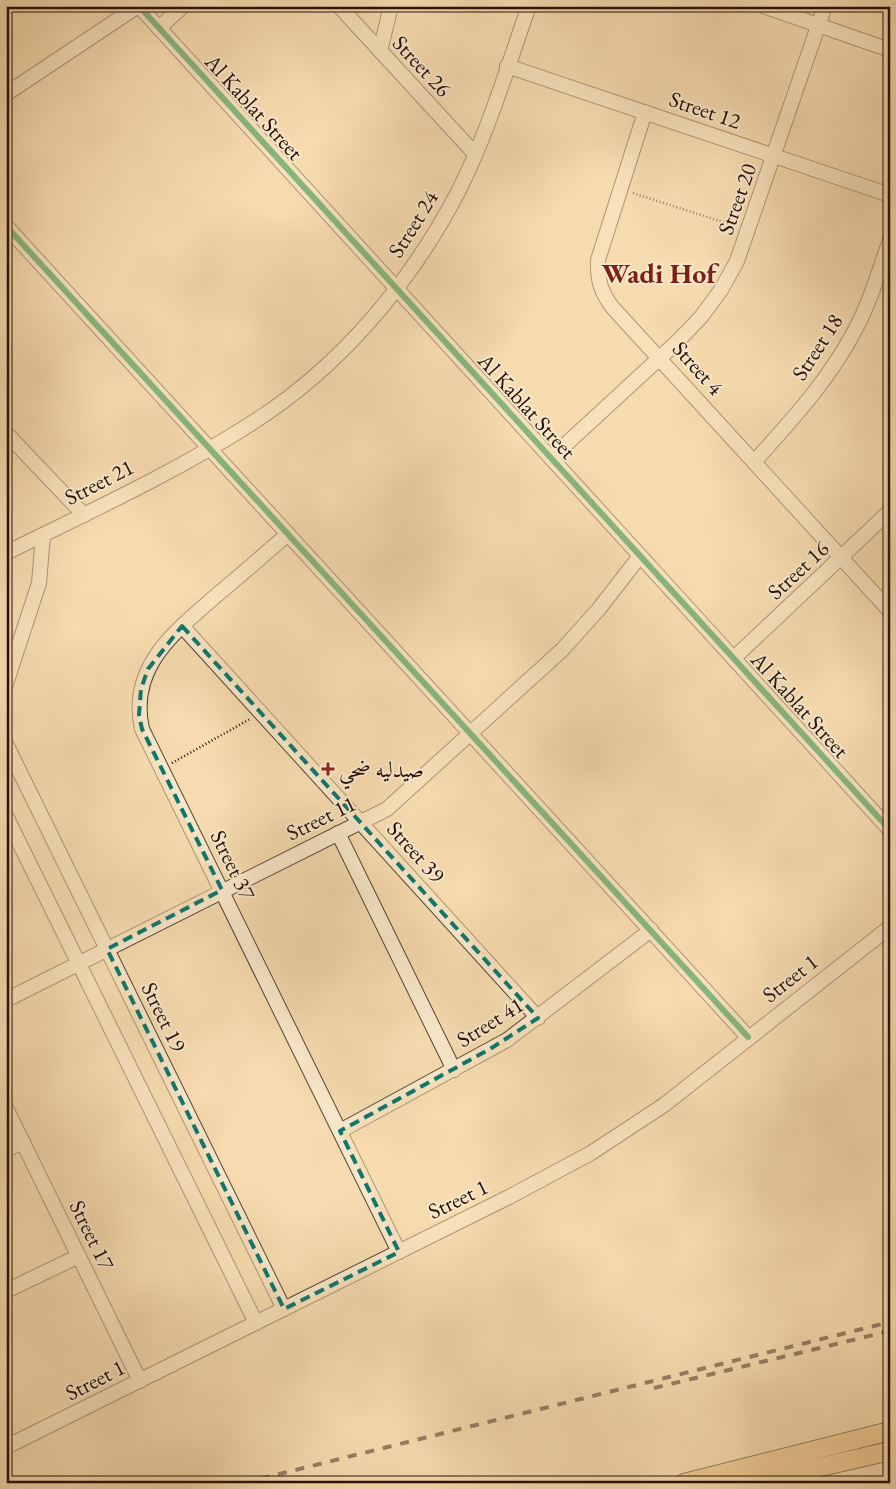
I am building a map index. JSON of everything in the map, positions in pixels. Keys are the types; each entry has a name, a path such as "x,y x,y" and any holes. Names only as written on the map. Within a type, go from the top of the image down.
{"main road":[{"path":"684,1483 890,1431"},
{"path":"751,1483 890,1451"}],"street":[{"name":"Al Kablat Street","path":"138,6 890,830"},
{"path":"6,94 138,6"},
{"path":"159,28 183,6"},
{"name":"Street 26","path":"339,6 475,154"},
{"path":"380,51 391,6"},
{"name":"Street 24","path":"211,448 253,423 308,381 365,327 397,289 440,224 475,154 529,6"},
{"path":"763,6 890,50"},
{"name":"Street 20","path":"551,458 660,358 701,317 721,290 737,261 748,231 825,6"},
{"name":"Street 12","path":"507,66 890,195"},
{"name":"Street 4","path":"645,112 598,260 599,281 607,300 890,611"},
{"path":"6,226 748,1037"},
{"name":"Street 18","path":"754,462 820,386 839,359 869,302 890,240"},
{"path":"6,433 84,515"},
{"name":"Street 21","path":"6,553 84,515 211,448"},
{"name":"Street 16","path":"734,658 890,511"},
{"name":"Street 37","path":"288,534 182,626 161,648 148,669 139,699 142,729 399,1252"},
{"path":"6,684 39,584 43,535"},
{"name":"Street 11","path":"6,1000 222,890 387,809 562,650 598,610 640,556"},
{"name":"Street 39","path":"182,626 538,1018"},
{"name":"Street 19","path":"6,744 284,1309"},
{"path":"6,816 256,1323"},
{"path":"338,833 454,1070"},
{"name":"Street 1","path":"6,1447 509,1197 621,1134 664,1105 890,927"},
{"name":"Street 41","path":"340,1131 507,1040 650,930"},
{"name":"Street 17","path":"6,1108 140,1381"},
{"path":"6,1150 23,1142"},
{"path":"6,1291 78,1256"}],"path":[{"path":"621,189 748,231"},
{"path":"162,769 260,712"}],"highlighted area":[{"path":"182,626 538,1018 490,1049 340,1131 399,1252 284,1309 107,949 222,890 142,729 139,715 141,689 148,669"}],"railway":[{"path":"243,1483 890,1322"},
{"path":"654,1388 890,1331"}],"cycle path":[{"path":"139,6 890,830"},
{"path":"6,226 748,1037"}],"place":[{"name":"صيدليه ضحي","path":"328,769"}],"district":[{"name":"Wadi Hof","path":"659,273"}]}
